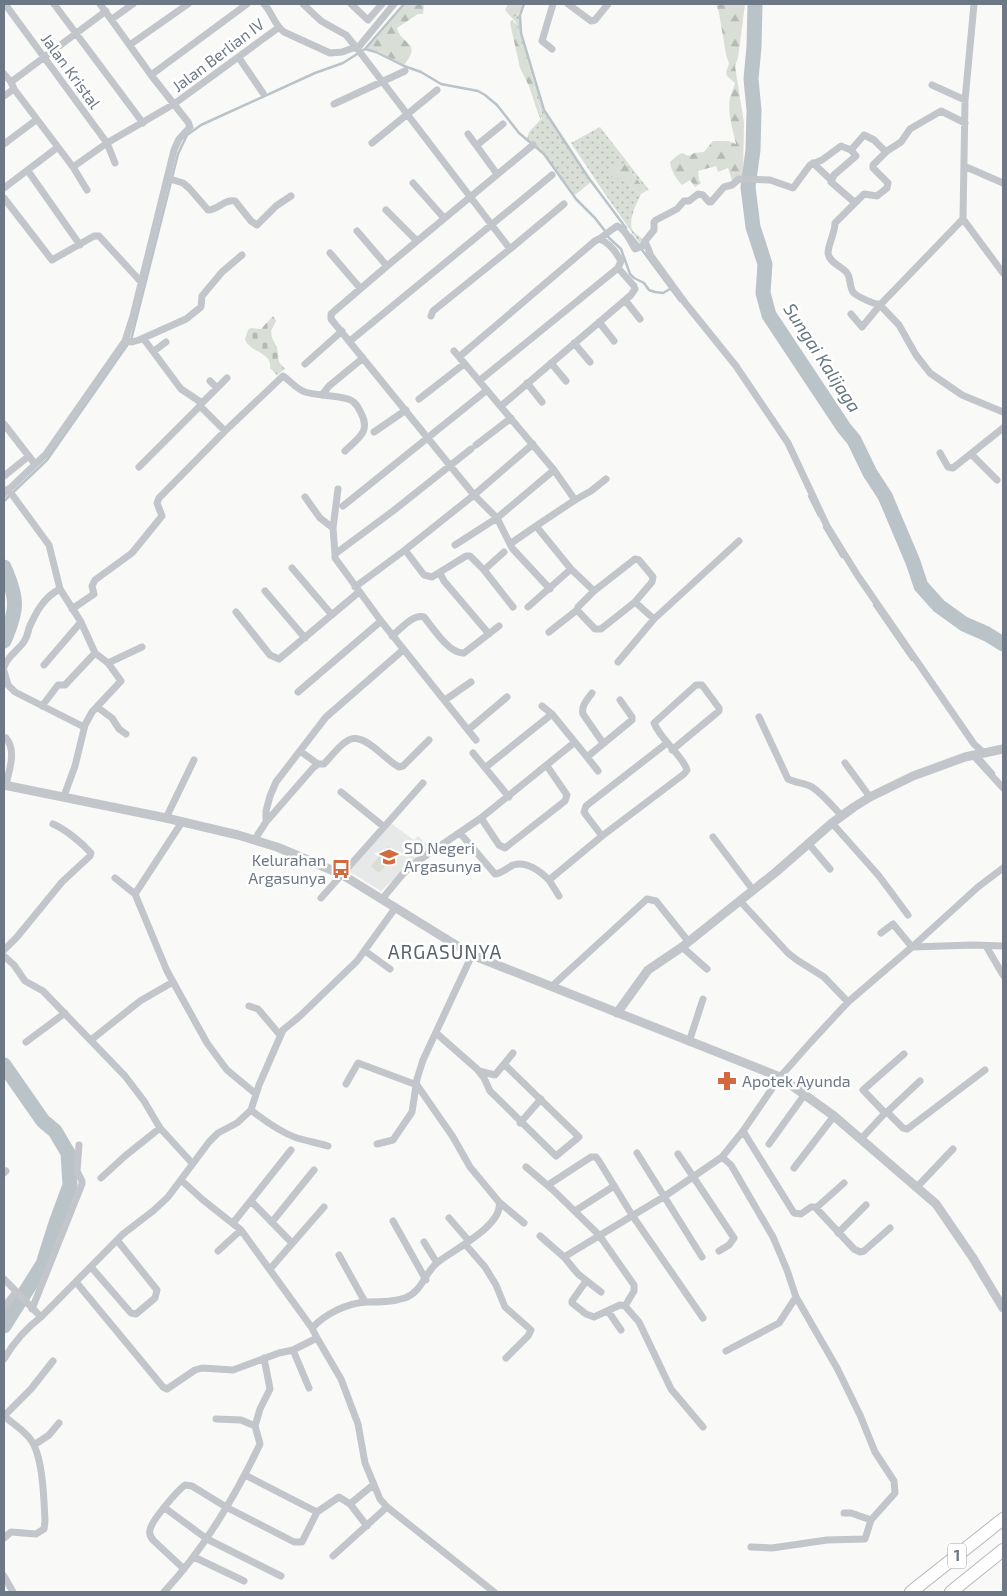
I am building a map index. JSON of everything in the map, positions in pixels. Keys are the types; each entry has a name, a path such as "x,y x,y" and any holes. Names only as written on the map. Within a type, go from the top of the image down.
{"highway":[{"name":"1","path":"911,1592 1003,1519"},
{"name":"1","path":"951,1592 1003,1550"}],"street":[{"name":"Jalan Kristal","path":"5,4 107,143 115,163"},
{"path":"54,4 143,123"},
{"path":"64,796 89,716 121,681 108,663 95,653 80,622 60,589 49,545 8,492 46,454 125,341 170,179 174,150 179,139 190,126 100,4"},
{"path":"112,19 133,4"},
{"path":"131,44 188,4"},
{"path":"151,74 246,4"},
{"path":"264,4 269,9 278,28 330,52 358,50 394,4"},
{"path":"303,4 321,21 346,35 510,249"},
{"path":"351,4 375,26"},
{"path":"368,20 382,4"},
{"path":"552,49 542,41 553,4"},
{"path":"568,4 592,21 608,4"},
{"path":"974,4 965,100 963,218 1003,273"},
{"path":"4,96 12,85 43,57 106,11"},
{"name":"Jalan Berlian IV","path":"73,167 107,143 174,104 278,28"},
{"path":"239,58 262,93"},
{"path":"334,104 405,71"},
{"path":"4,74 88,190"},
{"path":"932,85 965,100"},
{"path":"372,143 438,90"},
{"path":"965,123 941,111 910,129 901,142 886,152 872,166 888,183 888,186 877,196 865,194 835,223 835,231 828,254 831,260 848,274 852,291 870,303 880,305 899,325 916,355 930,373 962,395 1003,412"},
{"path":"4,144 36,120"},
{"path":"477,145 503,124"},
{"path":"468,134 497,174"},
{"path":"851,150 864,135 874,140 886,152"},
{"path":"534,144 360,288 331,314 331,319 474,495 496,518 510,544 550,589"},
{"path":"642,247 654,230 654,222 656,220 678,209 684,201 689,201 698,194 711,202 716,199 724,188 732,185 738,179 770,180 793,188 813,163 822,160 841,146 851,150 856,158 834,175 831,180"},
{"path":"4,188 58,147"},
{"path":"813,163 837,188 853,201 857,201"},
{"path":"964,166 1003,183"},
{"path":"28,171 80,245"},
{"path":"350,341 552,175"},
{"path":"170,179 189,188 208,210 213,210 226,201 235,201 251,221 257,225 276,206 291,196"},
{"path":"413,183 444,218"},
{"path":"4,198 52,260 94,236 102,238 142,283"},
{"path":"431,316 433,312 564,204"},
{"path":"386,210 416,241"},
{"path":"850,314 862,327 880,305 963,218"},
{"path":"575,500 533,444 457,354 612,228 617,226 651,256 686,304 736,366 770,415 788,443 827,526 858,576 1003,788"},
{"path":"357,231 387,266"},
{"path":"479,380 618,268 621,261 617,254 608,244 599,239"},
{"path":"330,253 360,288"},
{"path":"125,341 132,342 143,338 186,318 201,307 202,296 222,272 242,255"},
{"path":"500,406 631,295 635,289 618,268"},
{"path":"625,300 640,319"},
{"path":"600,322 614,341"},
{"path":"305,364 342,331"},
{"path":"143,338 181,388 201,404 225,431"},
{"path":"154,351 166,342"},
{"path":"574,343 590,362"},
{"path":"322,395 328,386 363,358"},
{"path":"551,363 566,381"},
{"path":"419,399 464,364"},
{"path":"72,609 94,594 92,586 96,580 134,550 162,516 157,503 159,498 283,376 295,387 306,392 348,399 357,404 366,422 366,426 360,436 344,451"},
{"path":"139,467 227,378"},
{"path":"210,381 217,388"},
{"path":"527,383 542,402"},
{"path":"343,506 487,390"},
{"path":"374,432 406,410"},
{"path":"335,554 511,418"},
{"path":"940,453 948,467 956,467 1003,428"},
{"path":"5,430 35,464"},
{"path":"236,612 270,655 279,659 332,615 357,589 474,495 533,444"},
{"path":"971,454 997,480"},
{"path":"4,476 29,456"},
{"path":"455,545 496,518 554,470"},
{"path":"510,544 590,492 606,479"},
{"path":"338,489 333,528 337,561 392,636 476,740"},
{"path":"305,497 320,518 333,528"},
{"path":"536,526 571,569 594,591"},
{"path":"618,662 654,619 738,541"},
{"path":"405,550 424,575 432,577 466,556 473,558 513,607"},
{"path":"484,570 504,552"},
{"path":"549,632 577,610 594,591 635,558 639,560 653,578 652,582 635,602 598,630 577,610"},
{"path":"292,568 332,615"},
{"path":"528,607 571,569"},
{"path":"440,573 444,581 489,634"},
{"path":"60,589 42,604 34,616 25,641 7,660 4,669 5,679 10,688 84,727"},
{"path":"265,591 305,638"},
{"path":"635,602 654,619"},
{"path":"392,636 412,620 421,616 451,650 460,654 464,653 499,626"},
{"path":"298,692 381,621"},
{"path":"44,665 80,622"},
{"path":"108,663 142,646"},
{"path":"266,822 266,811 273,788 300,751 333,710 404,650"},
{"path":"42,706 58,685 65,685 95,653"},
{"path":"445,700 471,682"},
{"path":"548,880 602,836 684,774 687,770 685,766 672,750 654,725 655,720 696,685 702,686 719,710 672,750"},
{"path":"592,693 584,706 583,714 603,744"},
{"path":"468,730 507,697"},
{"path":"587,757 632,720 632,717 620,700"},
{"path":"542,706 552,714 598,771"},
{"path":"97,707 112,718 119,729 126,734"},
{"path":"486,767 552,714"},
{"path":"759,717 788,779 797,784 810,786 842,816"},
{"path":"6,738 12,750 5,785 166,818 255,839 286,850 342,874 472,955 780,1077 834,1116 936,1204 952,1226 1003,1308"},
{"path":"300,751 318,764 324,764 340,747 354,738 368,742 395,765 400,767 429,740"},
{"path":"382,899 412,865 509,797 575,742"},
{"path":"602,836 584,812 586,806 667,743"},
{"path":"617,1013 648,970 740,901 842,816 870,797 913,776 1003,748"},
{"path":"473,753 509,797"},
{"path":"166,818 194,760"},
{"path":"255,839 266,822 318,764"},
{"path":"845,764 870,797"},
{"path":"481,818 498,845 505,848 566,801 567,795 546,766"},
{"path":"321,898 422,783"},
{"path":"341,792 384,826"},
{"path":"135,894 182,822"},
{"path":"832,823 879,876 908,915"},
{"path":"4,950 62,882 90,856 91,853 65,829 53,824"},
{"path":"460,833 495,874 499,874 518,864 540,871 559,896"},
{"path":"713,837 753,890"},
{"path":"808,843 830,869"},
{"path":"564,1257 665,1196 725,1153 743,1131 780,1077 848,1002 978,887 1003,868"},
{"path":"115,878 135,894 173,982 207,1043 227,1070 256,1094"},
{"path":"552,986 647,899 656,901 685,944 707,969"},
{"path":"740,901 788,953 824,977 848,1002"},
{"path":"4,1359 18,1338 117,1240 162,1203 202,1150 216,1135 238,1123 251,1110 280,1035 286,1027 357,961 396,907"},
{"path":"881,934 893,924 912,947"},
{"path":"986,946 1003,975"},
{"path":"912,947 1003,946"},
{"path":"365,951 390,969"},
{"path":"377,1144 391,1142 398,1135 414,1108 416,1086 423,1060 472,955"},
{"path":"4,956 12,963 25,981 42,991 125,1076 144,1101 160,1128 192,1163"},
{"path":"91,1040 140,1000 173,982"},
{"path":"689,1042 702,999"},
{"path":"249,1006 258,1009 280,1035"},
{"path":"26,1042 65,1013"},
{"path":"436,1033 477,1069 490,1091 520,1123 556,1156 580,1137 504,1064"},
{"path":"477,1069 495,1076 513,1053"},
{"path":"904,1054 862,1090 906,1129 985,1070"},
{"path":"346,1084 358,1063 416,1086 453,1137 470,1167 499,1202 524,1223"},
{"path":"860,1139 920,1081"},
{"path":"769,1144 805,1094"},
{"path":"520,1123 541,1099"},
{"path":"251,1110 266,1122 287,1134 328,1146"},
{"path":"794,1168 834,1116"},
{"path":"101,1178 160,1128"},
{"path":"743,1131 794,1212 801,1214 812,1207 816,1208 844,1183"},
{"path":"31,1307 82,1184 77,1170 79,1145"},
{"path":"917,1187 952,1149"},
{"path":"233,1223 291,1150"},
{"path":"637,1153 702,1257"},
{"path":"725,1153 773,1237 796,1297 837,1368 860,1415 875,1452 894,1481 895,1493 871,1520 866,1537 863,1539 827,1540 772,1548 751,1547"},
{"path":"678,1154 734,1238 729,1245 719,1251"},
{"path":"548,1185 593,1156 600,1161 632,1215 703,1318"},
{"path":"526,1167 548,1185 599,1235 634,1284 634,1291 625,1306"},
{"path":"272,1222 314,1170"},
{"path":"181,1180 202,1200 241,1230 312,1328 345,1388 358,1424 365,1463 380,1499 387,1508 494,1592"},
{"path":"575,1211 614,1186"},
{"path":"251,1201 292,1243"},
{"path":"312,1328 319,1320 336,1311 365,1302 383,1302 404,1298 414,1293 426,1280 437,1263 482,1231 495,1217 500,1206 499,1202"},
{"path":"838,1232 866,1205"},
{"path":"270,1269 324,1207"},
{"path":"816,1208 854,1249 860,1252 864,1251 890,1228"},
{"path":"449,1218 488,1272 496,1285 505,1307 531,1330 528,1336 506,1358"},
{"path":"392,1222 426,1280"},
{"path":"218,1251 241,1230"},
{"path":"540,1236 564,1257 576,1273 601,1292"},
{"path":"91,1267 131,1313 136,1314 155,1298 157,1290 117,1240"},
{"path":"424,1242 437,1263"},
{"path":"339,1255 365,1302"},
{"path":"4,1279 41,1317"},
{"path":"586,1281 572,1303 590,1316 597,1316 620,1305 625,1306 638,1322 671,1389 703,1427"},
{"path":"76,1282 119,1336 166,1389 194,1370 202,1368 233,1370 264,1358 293,1350 317,1338"},
{"path":"4,1307 18,1295"},
{"path":"726,1351 779,1323 796,1297"},
{"path":"608,1311 621,1330"},
{"path":"293,1350 309,1388"},
{"path":"164,1592 207,1539 245,1474 260,1444 255,1426 260,1409 270,1389 264,1358"},
{"path":"4,1538 11,1532 33,1535 44,1529 41,1473 34,1446 30,1438 4,1416 31,1389 53,1361"},
{"path":"216,1419 241,1420 255,1426"},
{"path":"34,1446 59,1423"},
{"path":"245,1474 317,1512"},
{"path":"184,1569 154,1541 150,1536 150,1530 152,1524 182,1487 188,1484 226,1507 298,1543 302,1542 317,1512 339,1497 344,1498 350,1504 367,1526"},
{"path":"350,1504 373,1485"},
{"path":"165,1508 207,1539 281,1576"},
{"path":"333,1556 387,1508"},
{"path":"844,1513 851,1513 871,1520"},
{"path":"194,1557 244,1581"},
{"path":"4,1576 13,1592"}],"shaded area":[{"name":"SD Negeri Argasunya","path":"389,822 414,840 418,836 433,851 413,862 381,891 347,870"}],"green space":[{"path":"405,4 424,4 423,14 418,14 397,28 399,34 411,48 409,58 404,65 377,51 366,49"},
{"path":"508,4 524,4 518,14 511,17 505,10"},
{"path":"716,4 745,4 738,58 735,66 744,123 743,177 733,183 728,168 718,172 716,166 698,171 701,183 695,187 690,180 682,185 674,174 670,162 682,153 689,156 694,153 704,152 713,141 728,141 736,144 729,110 730,98 735,83 727,76 726,72 729,64"},
{"path":"520,14 521,34 543,110 591,182 575,195 547,158 527,139 529,132 542,118 542,114 533,78 522,49 516,22 511,17"},
{"path":"512,20 517,25 522,49 533,78 542,116 540,119 529,86 520,68 510,23"},
{"path":"600,127 649,190 646,191 625,164 617,167 610,176 627,180 633,189 641,194 633,213 631,224 634,232 643,240 643,243 640,244 571,143"},
{"path":"625,164 646,191 641,194 633,189 627,180 610,177 607,173 608,168 617,167"},
{"path":"273,316 276,321 271,331 272,338 277,347 279,362 285,369 277,375 270,368 268,359 251,347 245,339 248,330 251,328 261,329"},
{"path":"388,846 397,853 379,873 371,866"}],"waterway":[{"path":"365,49 404,4"},
{"path":"524,4 520,15 521,33 544,110 588,177 626,228"},
{"name":"Sungai Kalijaga","path":"755,4 751,79 754,110 753,150 748,187 753,227 765,264 763,293 769,315 844,428 854,440 870,473 885,496 921,586 939,606 964,624 987,634 1003,644"},
{"path":"131,340 178,154 187,135 201,125 315,73 343,63 365,49 421,72 441,84 478,91 485,95 497,105 519,133 544,154 576,199 605,231"},
{"path":"631,235 680,301"},
{"path":"607,236 621,249 630,274 634,278 644,283 649,290 655,292 663,293 670,289"},
{"path":"4,501 47,460 128,344"},
{"path":"809,496 819,516"},
{"path":"824,527 842,557"},
{"path":"4,567 12,588 15,604 12,620 4,641"},
{"path":"874,605 912,660"},
{"path":"980,757 994,773"},
{"path":"4,1065 43,1121 55,1131 68,1153 70,1185 43,1264 4,1326"}],"place":[{"name":"SD Negeri Argasunya","path":"389,857"},
{"name":"Kelurahan Argasunya","path":"341,869"},
{"name":"Apotek Ayunda","path":"727,1081"}],"district":[{"name":"ARGASUNYA","path":"445,952"}]}
